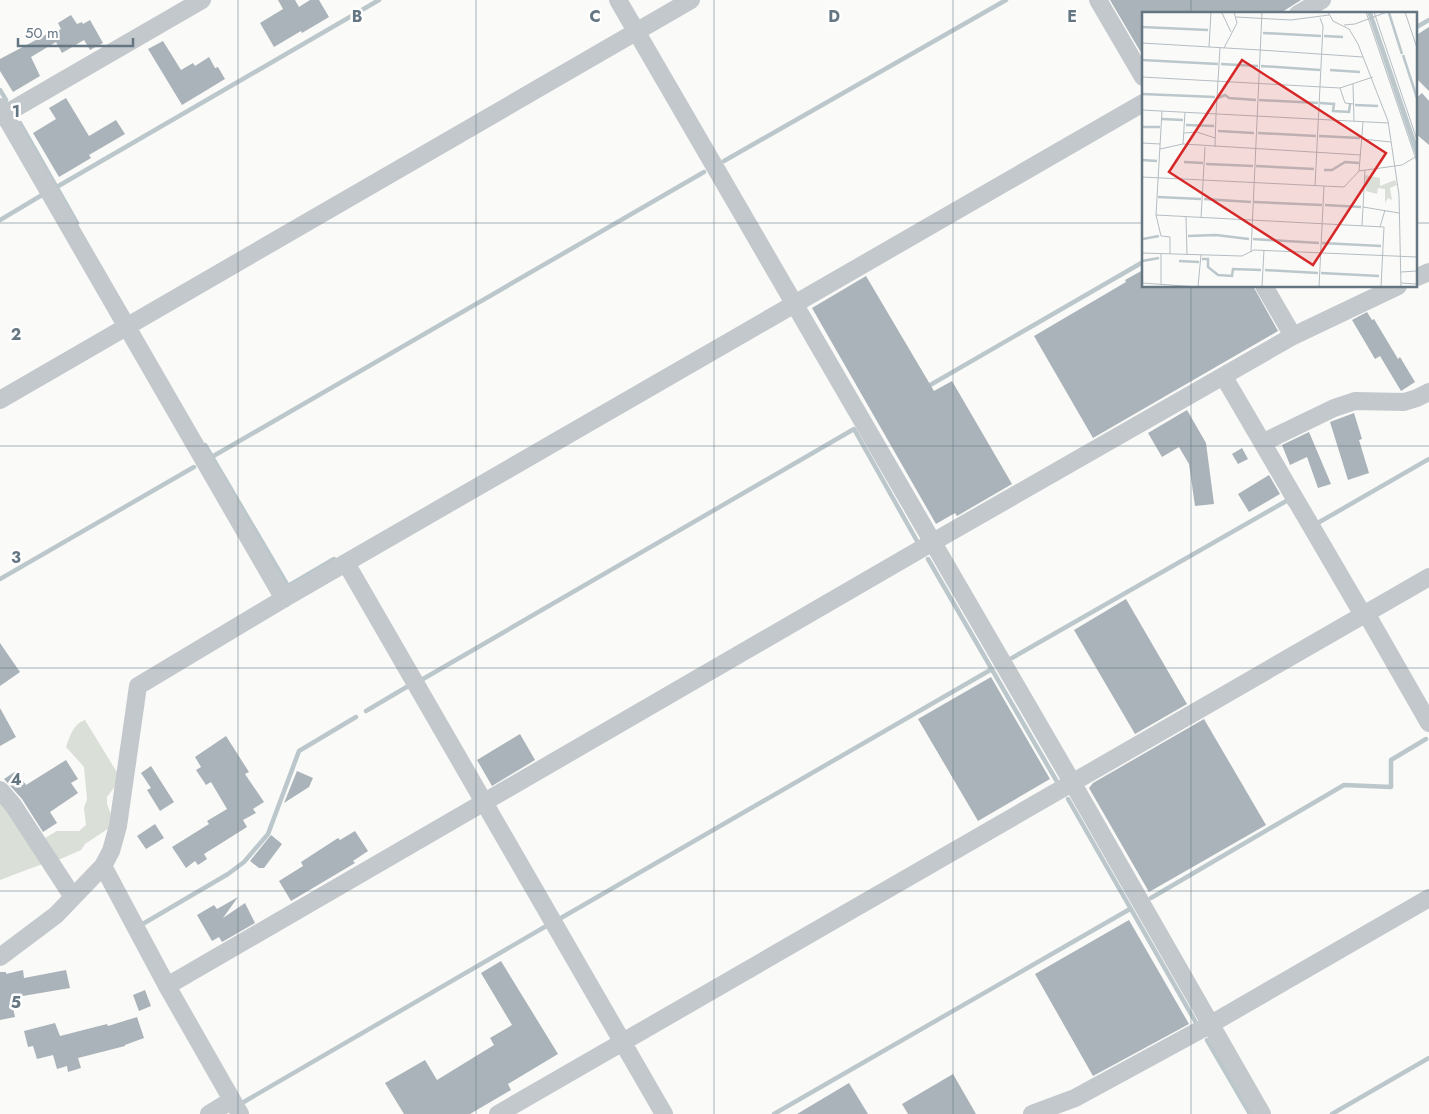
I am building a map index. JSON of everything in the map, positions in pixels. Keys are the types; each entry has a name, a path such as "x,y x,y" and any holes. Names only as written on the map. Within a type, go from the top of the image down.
{"street":[{"path":"202,0 1,113 284,599"},
{"path":"618,0 1072,782 1262,1114"},
{"path":"0,400 691,0"},
{"path":"1098,0 1142,75"},
{"path":"1301,12 1322,0"},
{"path":"0,957 56,915 103,866 111,851 118,826 138,686 346,563 1142,104"},
{"path":"1416,278 1429,272"},
{"path":"1265,288 1293,336"},
{"path":"167,986 933,542 1293,336 1394,288"},
{"path":"1224,377 1429,723"},
{"path":"1264,442 1334,408 1355,401 1404,402 1429,392"},
{"path":"346,563 664,1114"},
{"path":"498,1114 1429,577"},
{"path":"0,790 73,897"},
{"path":"103,866 167,986 236,1107 209,1114"},
{"path":"1032,1114 1075,1098 1211,1024 1429,898"}],"shaded area":[{"path":"85,720 118,774 116,785 107,797 107,804 113,820 109,828 85,844 81,850 56,861 45,838 57,831 79,831 86,825 84,808 87,799 84,767 66,747 75,727"},
{"path":"0,796 45,863 0,880"}],"building":[{"path":"278,0 295,0 299,7 310,0 319,0 329,17 274,47 260,23 283,9"},
{"path":"1110,0 1301,0 1282,12 1142,12 1142,54"},
{"path":"71,15 77,24 82,22 83,24 90,20 103,43 90,50 84,40 62,53 56,42 31,57 40,76 13,92 0,71 0,59 51,32 52,35 61,29 58,23"},
{"path":"1429,27 1429,91 1416,78 1416,35"},
{"path":"163,41 181,70 193,63 195,66 209,57 215,68 218,67 225,79 182,105 148,49"},
{"path":"1422,93 1429,101 1429,145 1416,134 1416,98"},
{"path":"66,98 89,136 116,120 125,134 89,155 91,158 59,177 33,133 56,119 49,108"},
{"path":"1142,271 1142,288 1254,288 1278,331 1093,438 1034,336 1126,282 1125,280"},
{"path":"866,276 934,391 952,381 1012,484 957,516 955,513 936,524 812,308"},
{"path":"1367,312 1372,320 1374,319 1398,359 1400,357 1415,382 1401,391 1380,356 1375,359 1352,320"},
{"path":"1187,410 1206,443 1214,504 1195,506 1189,464 1179,447 1162,457 1148,433"},
{"path":"1354,413 1362,439 1359,440 1369,473 1348,480 1330,422"},
{"path":"1309,432 1331,484 1318,488 1307,457 1290,465 1282,445"},
{"path":"1242,448 1248,459 1238,464 1232,454"},
{"path":"1269,475 1280,494 1249,512 1238,494"},
{"path":"1126,599 1187,704 1135,734 1074,630"},
{"path":"0,643 20,672 0,686"},
{"path":"991,677 1050,779 978,821 918,719"},
{"path":"0,708 16,737 0,746"},
{"path":"1204,719 1266,825 1149,892 1089,788 1093,783"},
{"path":"520,734 535,760 492,786 477,760"},
{"path":"226,736 249,772 245,774 264,802 253,809 256,813 243,820 247,827 204,854 207,859 198,865 195,861 186,868 172,847 209,824 207,821 227,809 211,782 206,785 196,770 201,767 195,757"},
{"path":"66,760 78,779 71,783 78,793 50,812 57,823 43,832 22,799 4,779 16,771 26,785"},
{"path":"151,766 174,802 160,811 147,790 151,788 141,773"},
{"path":"297,771 313,778 309,787 284,803"},
{"path":"155,824 164,838 146,849 137,836"},
{"path":"355,831 368,851 353,861 355,863 291,901 279,881 303,866 301,862 338,838 340,840"},
{"path":"271,835 282,844 264,868 259,868 250,861"},
{"path":"238,897 223,918 245,903 255,923 222,942 219,937 212,941 197,915 214,905 217,909"},
{"path":"1129,920 1189,1024 1093,1076 1035,974"},
{"path":"501,961 558,1054 508,1084 511,1090 470,1114 404,1114 385,1083 425,1060 437,1080 494,1045 490,1038 512,1025 481,973"},
{"path":"23,970 24,978 66,970 70,988 11,998 15,1017 0,1020 0,972 6,972 6,974"},
{"path":"145,990 151,1006 139,1011 133,995"},
{"path":"137,1017 144,1038 125,1046 78,1058 81,1068 68,1072 67,1066 57,1069 53,1055 37,1059 33,1046 28,1047 24,1031 55,1023 60,1036 107,1024 108,1026"},
{"path":"953,1074 976,1114 908,1114 902,1104"},
{"path":"849,1083 868,1114 797,1114"}],"waterway":[{"path":"55,188 379,0"},
{"path":"724,161 1006,0"},
{"path":"1416,27 1429,20"},
{"path":"0,90 6,100"},
{"path":"20,123 77,223"},
{"path":"210,458 704,172"},
{"path":"0,220 42,195"},
{"path":"925,388 1142,263"},
{"path":"423,679 854,429 917,541"},
{"path":"205,445 288,586 334,559"},
{"path":"1316,524 1429,459"},
{"path":"0,579 194,467"},
{"path":"1012,658 1288,500 1290,504"},
{"path":"928,559 1056,780"},
{"path":"561,918 992,669"},
{"path":"366,711 410,685"},
{"path":"141,925 228,874 244,862 268,834 299,751 356,717"},
{"path":"1151,898 1344,785 1391,787 1391,760 1426,739"},
{"path":"1068,799 1195,1021"},
{"path":"774,1114 1130,909"},
{"path":"242,1103 548,925"},
{"path":"1207,1040 1250,1114"},
{"path":"1332,1114 1429,1058"}]}
